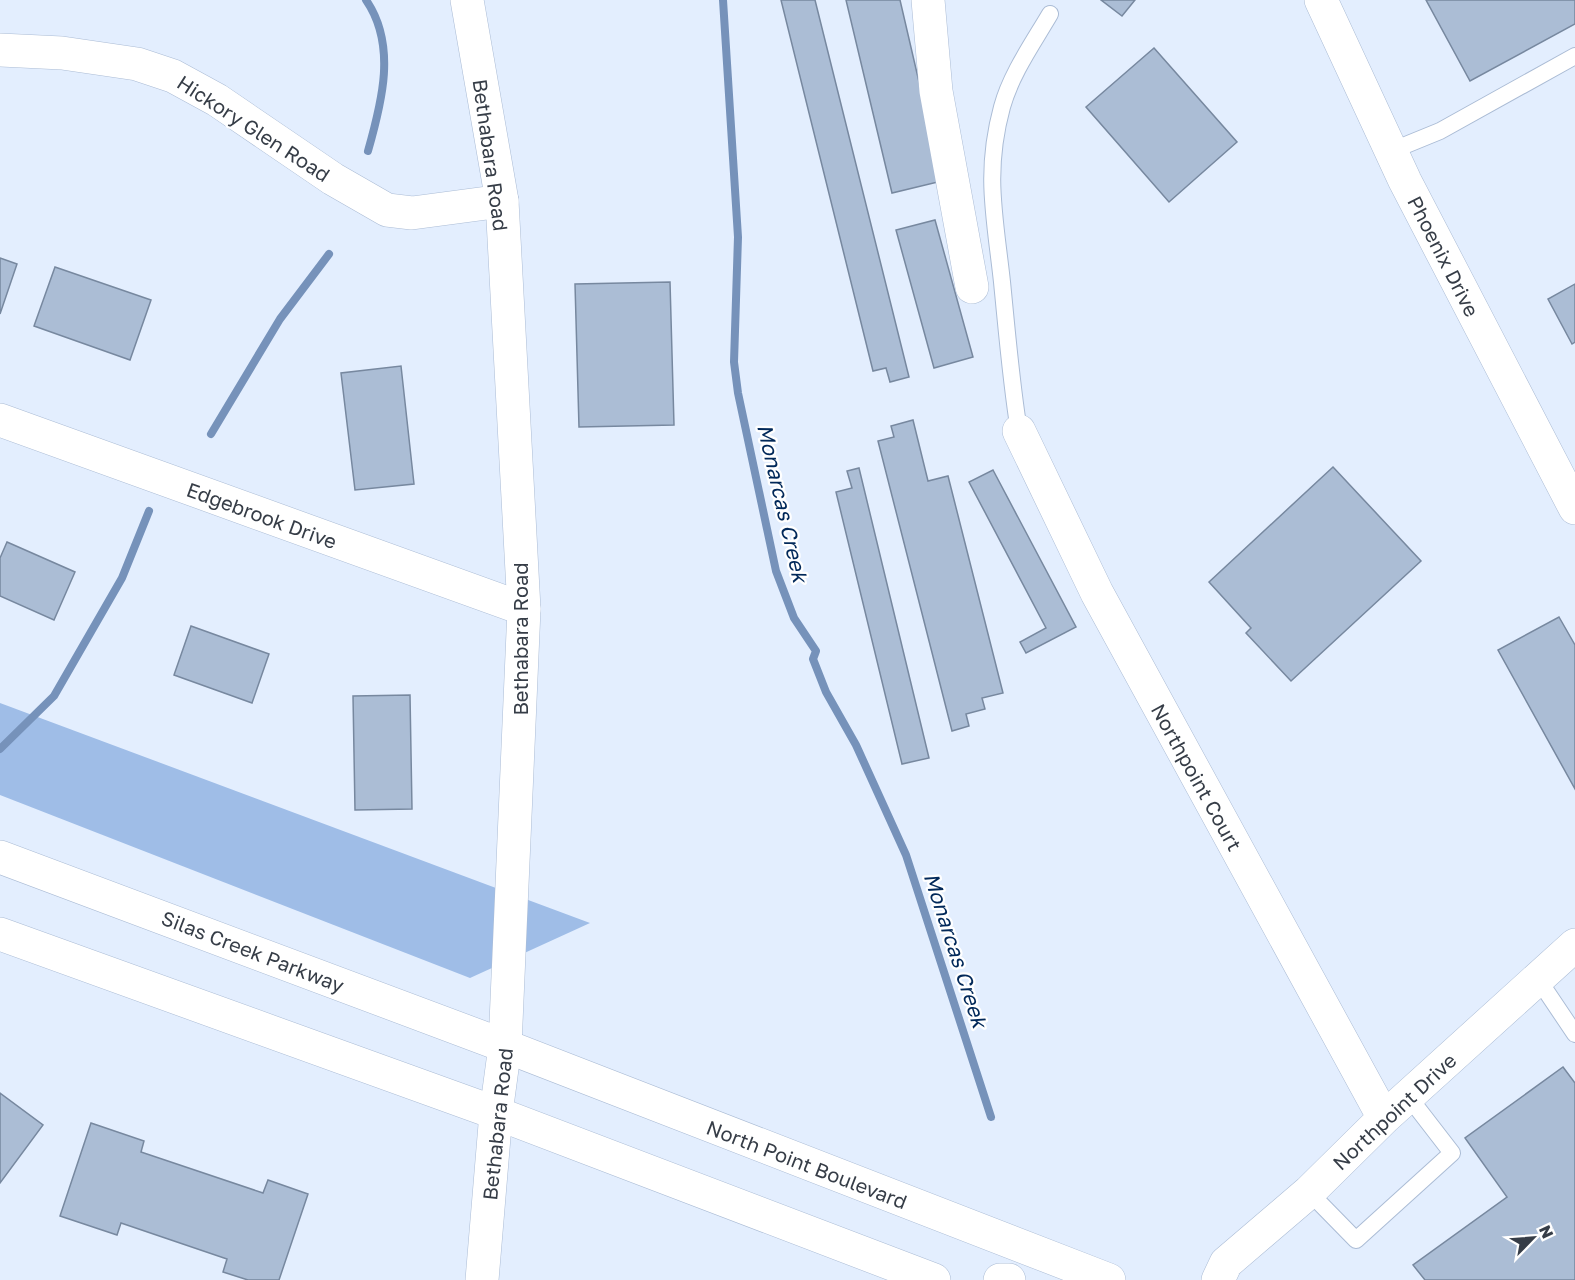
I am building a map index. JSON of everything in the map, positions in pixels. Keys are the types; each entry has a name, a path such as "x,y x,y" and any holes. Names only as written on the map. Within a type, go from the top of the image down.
{"street":[{"name":"Bethabara Road","path":"467,0 502,201 524,609 506,1046 496,1113 482,1280"},
{"path":"928,0 936,91 972,287"},
{"name":"Phoenix Drive","path":"1321,0 1391,151 1575,508"},
{"name":"Hickory Glen Road","path":"0,50 62,53 137,64 173,76 217,100 333,179 387,210 412,213 502,201"},
{"name":"Edgebrook Drive","path":"0,420 524,609"},
{"name":"Northpoint Court","path":"1019,431 1097,593 1384,1118"},
{"name":"Silas Creek Parkway","path":"0,856 506,1046"},
{"path":"0,934 496,1113 934,1280"},
{"name":"Northpoint Drive","path":"1218,1280 1226,1263 1309,1192 1384,1118 1575,945"},
{"name":"North Point Boulevard","path":"506,1046 1109,1280"},
{"path":"1000,1280 1009,1280"}],"lane":[{"path":"1019,431 1010,376 990,176 1002,105 1050,14"},
{"path":"1391,151 1440,131 1575,56"},
{"path":"1538,979 1575,1034"},
{"path":"1309,1192 1356,1240 1452,1153 1408,1096"}],"shaded area":[{"path":"0,703 590,923 470,978 0,795"}],"building":[{"path":"781,0 815,0 909,377 890,382 886,368 873,371"},
{"path":"846,0 900,0 942,181 892,193"},
{"path":"1101,0 1135,0 1122,16"},
{"path":"1426,0 1575,0 1575,24 1470,81"},
{"path":"1154,48 1237,142 1169,202 1086,107"},
{"path":"935,220 973,357 934,368 896,230"},
{"path":"0,258 17,264 0,314"},
{"path":"55,267 151,300 130,360 34,326"},
{"path":"670,282 674,425 579,427 575,284"},
{"path":"1575,284 1575,342 1572,344 1548,299"},
{"path":"401,366 414,484 355,490 341,373"},
{"path":"913,420 928,481 948,476 1003,693 982,698 985,709 966,714 969,726 952,731 878,441 894,437 891,426"},
{"path":"1333,467 1421,561 1291,681 1246,633 1251,628 1209,582"},
{"path":"859,468 929,758 902,764 836,492 852,488 847,471"},
{"path":"993,470 1076,627 1026,653 1020,642 1046,628 969,482"},
{"path":"7,542 75,572 54,620 0,596 0,558"},
{"path":"1559,617 1575,645 1575,789 1498,650"},
{"path":"191,626 269,654 252,703 174,675"},
{"path":"410,695 412,809 355,810 353,696"},
{"path":"1563,1067 1575,1083 1575,1280 1425,1280 1413,1265 1507,1197 1465,1138"},
{"path":"0,1093 43,1125 0,1183"},
{"path":"91,1123 144,1141 141,1152 263,1193 268,1180 308,1194 279,1280 248,1280 223,1272 227,1259 121,1223 117,1235 60,1216"}],"waterway":[{"path":"366,0 376,17 384,55 382,94 368,151"},
{"name":"Monarcas Creek","path":"723,0 738,237 734,362 738,393 776,571 794,618 816,651 813,659 826,692 856,745 906,855 991,1117"},
{"path":"211,434 280,319 329,254"},
{"path":"0,749 54,696 122,578 149,511"}]}
